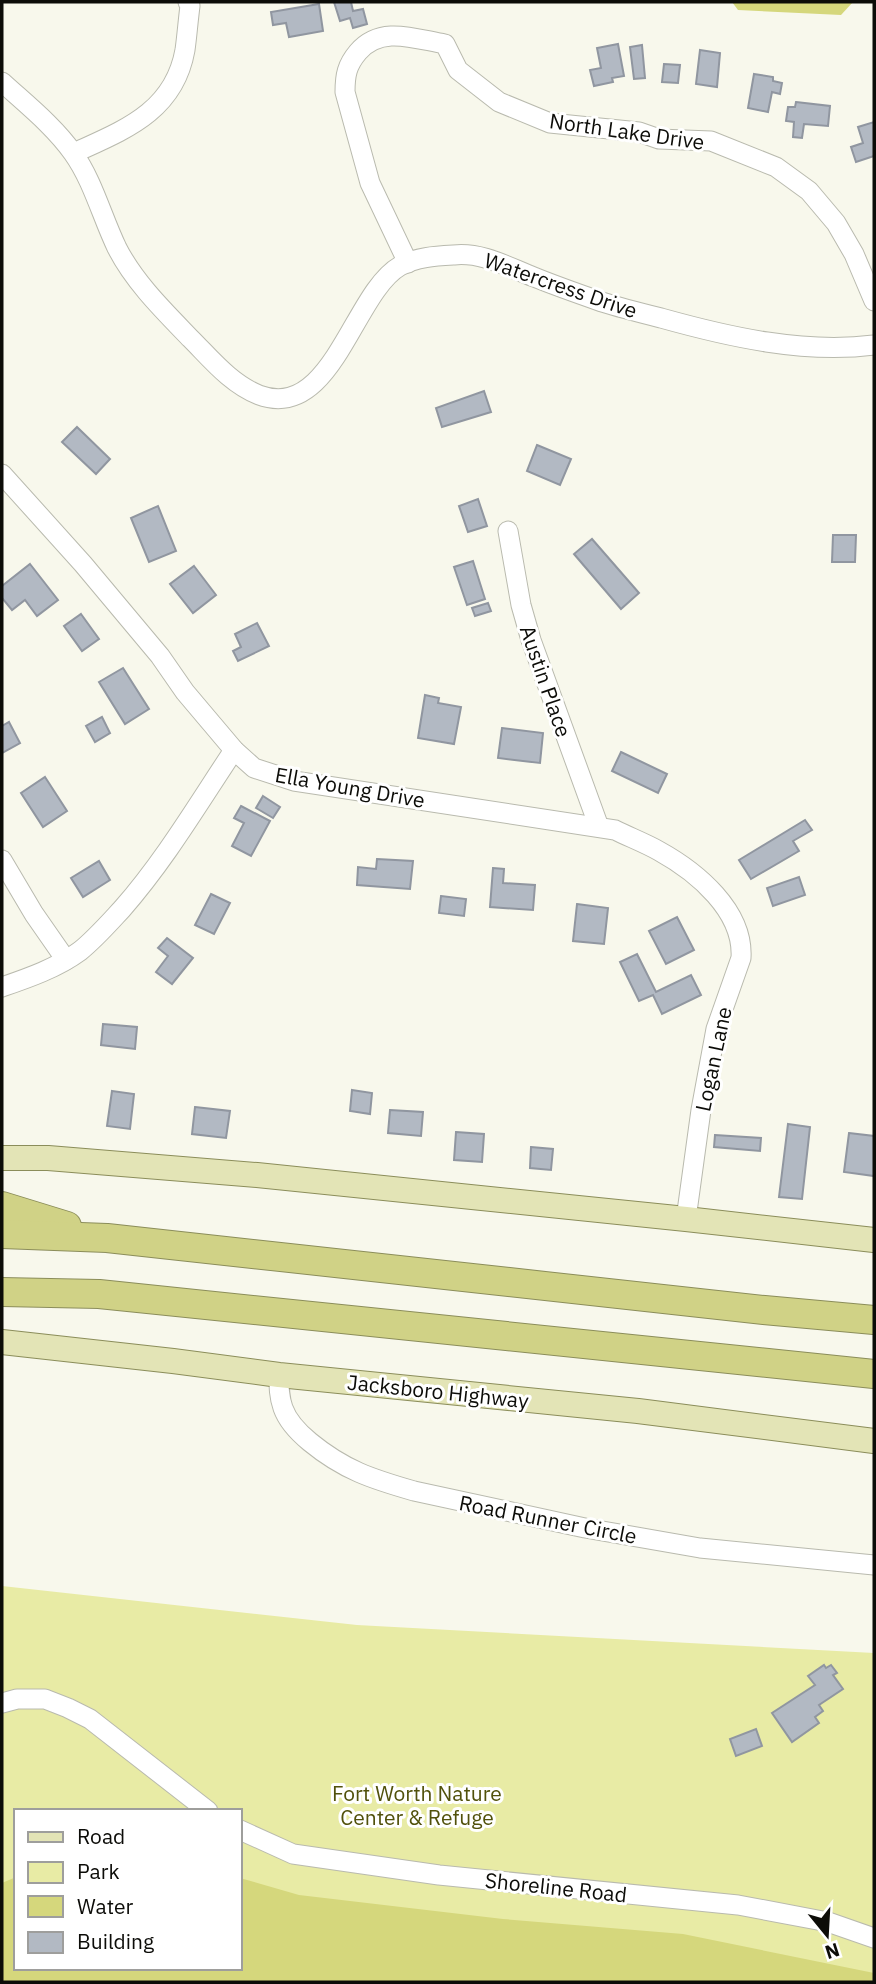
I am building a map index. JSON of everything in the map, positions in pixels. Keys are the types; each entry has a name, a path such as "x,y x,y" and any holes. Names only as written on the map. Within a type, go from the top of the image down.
{"highway":[{"path":"2,1206 107,1238"},
{"path":"2,1234 107,1238 874,1320"},
{"path":"2,1292 99,1294 874,1374"}],"main road":[{"path":"2,1158 48,1158 257,1175 874,1240"},
{"name":"Jacksboro Highway","path":"2,1342 173,1360 279,1375 638,1411 874,1441"}],"street":[{"path":"74,153 126,129 162,102 175,80 185,52 190,6 188,2"},
{"name":"North Lake Drive","path":"408,263 370,183 345,92 349,63 364,45 378,37 399,34 445,44 458,70 499,102 550,123 639,132 659,139 711,141 776,167 809,191 836,222 854,254 874,301"},
{"name":"Watercress Drive","path":"2,82 74,153 118,250 154,301 223,371 260,395 275,398 301,393 328,370 371,299 387,277 400,267 417,259 458,254 497,261 605,303 708,331 811,348 874,345"},
{"name":"Ella Young Drive","path":"2,474 92,575 234,750 254,768 294,781 615,830 659,850 691,872 723,905"},
{"name":"Austin Place","path":"508,531 521,605 531,640 599,827"},
{"path":"2,987 66,960 81,950 112,920 147,880 234,750"},
{"path":"2,860 66,960"},
{"name":"Logan Lane","path":"686,1219 716,1028 741,958 742,946 736,928 723,905"},
{"name":"Road Runner Circle","path":"279,1375 279,1395 283,1410 302,1435 337,1463 362,1476 414,1491 586,1528 700,1548 874,1565"},
{"path":"2,1703 17,1699 45,1699 68,1707 90,1720 205,1809"},
{"name":"Shoreline Road","path":"242,1831 293,1854 439,1875 737,1905 828,1922 874,1938"}],"green space":[{"name":"Fort Worth Nature Center & Refuge","path":"2,1586 357,1625 874,1653 874,1982 2,1982"}],"water":[{"path":"732,2 853,2 841,15 738,10"},
{"path":"14,1878 14,1970 242,1970 242,1879 299,1895 503,1919 683,1934 874,1973 874,1982 2,1982 2,1883"}],"building":[{"path":"334,2 351,2 353,11 363,9 367,24 353,28 350,18 340,21"},
{"path":"319,4 323,31 289,37 286,23 273,25 271,12"},
{"path":"618,44 624,76 612,78 613,82 594,86 590,70 601,68 597,48"},
{"path":"642,45 645,78 634,79 630,47"},
{"path":"700,50 720,53 717,87 696,84"},
{"path":"664,64 680,65 678,83 662,82"},
{"path":"754,74 773,77 773,81 782,83 780,94 772,92 768,112 748,108"},
{"path":"796,102 830,106 828,126 804,124 802,138 793,137 794,122 786,121 788,107 795,107"},
{"path":"874,122 874,156 856,162 851,147 863,143 858,127"},
{"path":"484,391 491,412 442,427 436,408"},
{"path":"77,427 110,459 96,474 62,442"},
{"path":"537,445 571,459 560,485 527,471"},
{"path":"478,499 487,526 468,532 459,506"},
{"path":"158,506 176,551 149,562 131,518"},
{"path":"833,535 856,535 855,562 832,562"},
{"path":"592,539 639,593 621,609 574,554"},
{"path":"473,561 485,599 467,605 454,567"},
{"path":"30,564 58,600 37,616 25,600 12,610 2,598 2,586"},
{"path":"194,566 216,595 193,613 170,584"},
{"path":"488,603 491,611 475,616 472,608"},
{"path":"81,614 99,639 82,651 64,626"},
{"path":"257,623 269,646 238,661 233,651 241,647 235,634"},
{"path":"123,668 149,709 125,724 99,682"},
{"path":"425,695 439,698 438,703 461,707 454,744 418,738"},
{"path":"102,717 110,733 95,742 86,726"},
{"path":"9,722 20,743 2,753 2,726"},
{"path":"502,728 543,733 540,763 498,758"},
{"path":"621,752 667,774 658,793 612,771"},
{"path":"45,777 67,811 43,827 21,793"},
{"path":"263,796 280,807 273,818 256,808"},
{"path":"241,806 270,821 251,856 232,846 244,823 234,818"},
{"path":"805,820 812,830 793,841 799,851 751,879 739,860"},
{"path":"377,859 413,861 410,889 357,885 358,867 376,869"},
{"path":"99,861 110,880 83,897 71,878"},
{"path":"493,868 504,869 503,883 535,885 533,910 490,907"},
{"path":"799,877 805,895 773,906 767,888"},
{"path":"211,894 230,903 214,934 195,925"},
{"path":"441,896 466,899 464,916 439,913"},
{"path":"577,904 608,908 604,944 573,941"},
{"path":"677,917 694,950 666,964 649,931"},
{"path":"167,938 193,958 172,984 156,972 168,956 158,948"},
{"path":"637,954 656,992 691,975 701,995 662,1014 653,995 639,1001 620,962"},
{"path":"103,1024 137,1027 135,1049 101,1045"},
{"path":"352,1090 372,1093 370,1114 350,1111"},
{"path":"112,1091 134,1094 130,1129 107,1126"},
{"path":"195,1107 230,1111 226,1138 192,1134"},
{"path":"390,1110 423,1112 421,1136 388,1133"},
{"path":"788,1124 810,1127 802,1199 779,1197"},
{"path":"456,1132 484,1134 482,1162 454,1160"},
{"path":"849,1133 874,1136 874,1176 844,1172"},
{"path":"715,1135 761,1138 760,1151 714,1147"},
{"path":"531,1147 553,1149 551,1170 530,1168"},
{"path":"824,1665 826,1668 831,1665 837,1673 833,1675 843,1689 819,1705 823,1711 815,1717 819,1723 792,1742 772,1713 815,1685 808,1676"},
{"path":"756,1729 762,1746 736,1756 730,1739"}]}
